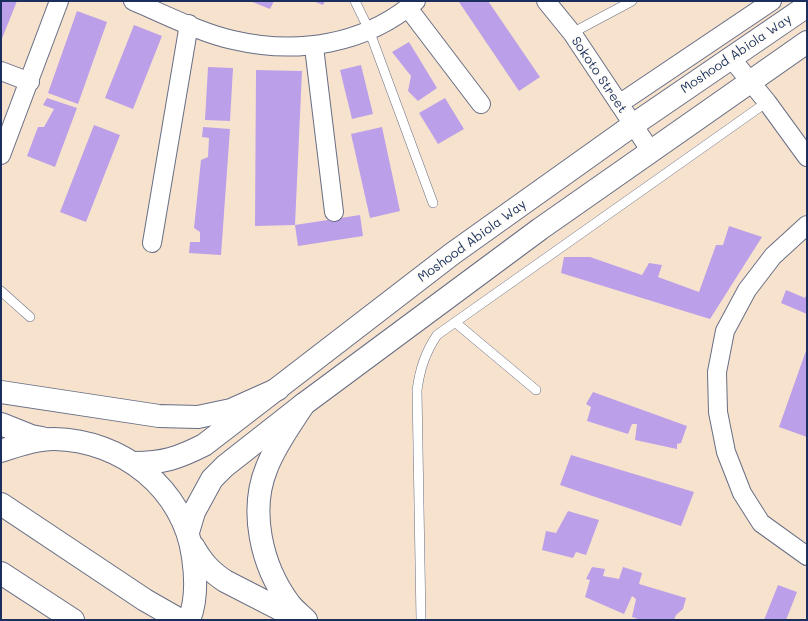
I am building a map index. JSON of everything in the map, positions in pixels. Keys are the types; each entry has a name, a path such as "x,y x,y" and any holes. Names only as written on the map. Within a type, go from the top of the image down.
{"main road":[{"name":"Moshood Abiola Way","path":"134,463 161,463 204,445 452,254 633,125 807,6"},
{"path":"189,620 196,578 189,537 194,512 212,479 225,466 304,404 650,150 807,42"},
{"path":"1,392 159,416 198,417 231,410 278,389"},
{"path":"304,404 277,445 266,468 260,489 258,508 263,547 267,563 289,603 306,620"},
{"path":"1,424 31,436 88,444 109,450 134,463 161,488 175,505 189,537 204,565 225,582 302,620"},
{"path":"1,451 23,443 54,439"},
{"path":"1,504 145,600 180,620"},
{"path":"1,573 73,620"}],"street":[{"path":"1,155 30,82 59,1"},
{"path":"134,1 232,40 273,48 314,47 350,38 383,24 412,4 481,104"},
{"name":"Sokoto Street","path":"546,1 572,33 650,150"},
{"path":"619,104 772,1"},
{"path":"152,244 189,24"},
{"path":"314,47 334,212"},
{"path":"731,58 749,82 767,102 807,157"},
{"path":"1,71 30,82"},
{"path":"807,225 772,256 746,290 725,331 717,372 718,412 726,452 742,493 761,523 807,556"}],"lane":[{"path":"355,1 369,30 433,203"},
{"path":"572,33 632,1"},
{"path":"421,620 417,390 420,368 427,350 437,335 767,102"},
{"path":"1,291 30,317"},
{"path":"456,323 536,390"}],"building":[{"path":"1,1 17,1 1,41"},
{"path":"250,1 274,1 270,9"},
{"path":"313,1 325,1 323,5"},
{"path":"488,1 540,77 519,91 459,2"},
{"path":"77,11 107,22 78,104 48,93"},
{"path":"134,25 162,36 133,109 105,98"},
{"path":"409,42 437,88 418,101 408,91 411,76 392,52"},
{"path":"361,65 373,114 352,119 340,70"},
{"path":"208,67 233,68 230,121 205,120"},
{"path":"256,70 302,71 295,225 255,226"},
{"path":"47,98 77,108 55,167 27,156 38,127 44,127 54,109 43,105"},
{"path":"445,98 464,129 438,144 419,113"},
{"path":"94,125 120,135 86,222 60,212"},
{"path":"203,127 230,129 221,255 189,253 190,242 200,242 200,232 194,228 201,160 208,157 209,138 202,137"},
{"path":"382,127 400,211 370,218 351,134"},
{"path":"360,215 363,236 298,246 295,225"},
{"path":"729,226 762,237 710,319 561,273 564,257 590,257 642,275 649,263 662,265 658,277 699,292 716,245 723,245"},
{"path":"786,290 805,298 807,292 807,314 781,303"},
{"path":"807,348 807,437 779,427"},
{"path":"593,392 687,426 681,443 677,444 677,449 635,440 637,424 632,424 628,434 587,421 591,407 586,404"},
{"path":"571,455 694,492 681,526 560,485"},
{"path":"568,511 599,520 586,555 576,552 573,558 542,550 546,531 556,533"},
{"path":"592,567 605,569 603,576 619,579 623,567 642,573 639,584 686,598 683,609 676,615 674,620 641,620 632,617 636,599 632,596 624,614 585,597 590,580 586,579"},
{"path":"778,585 797,592 786,620 764,620"}]}
